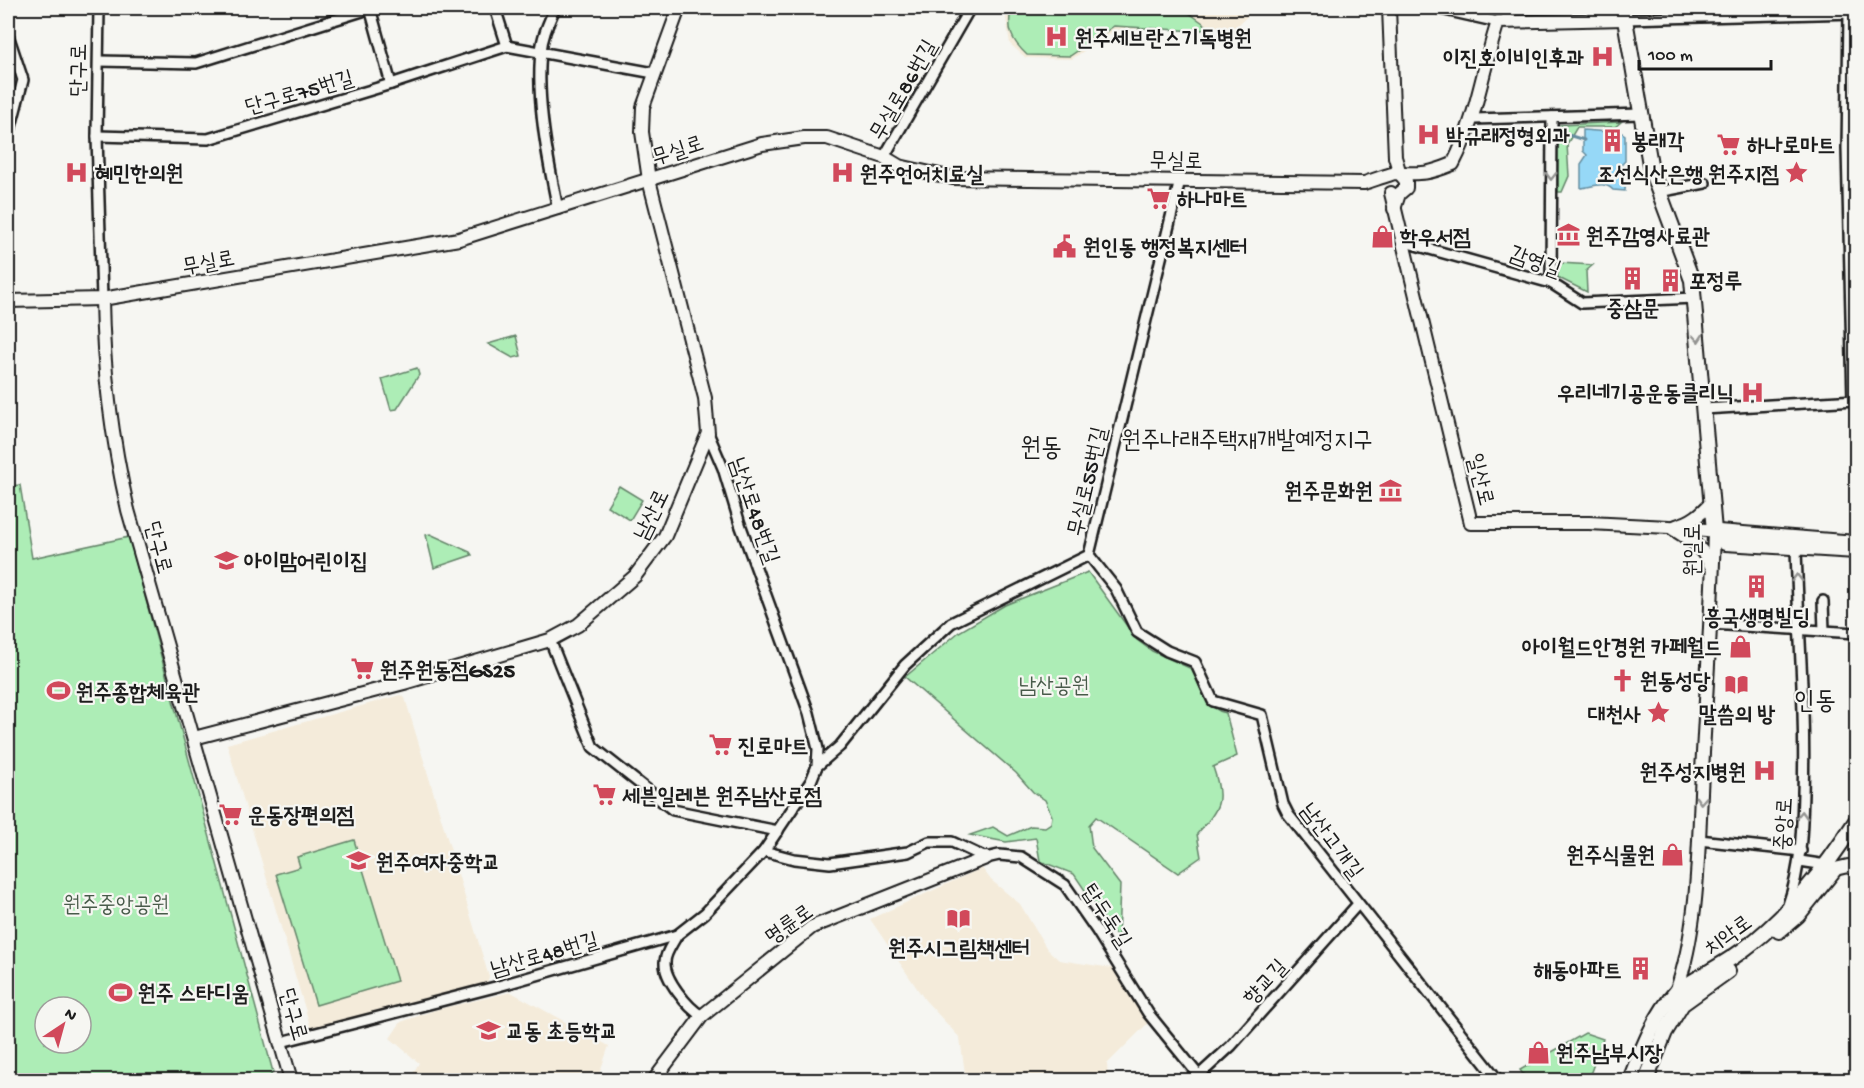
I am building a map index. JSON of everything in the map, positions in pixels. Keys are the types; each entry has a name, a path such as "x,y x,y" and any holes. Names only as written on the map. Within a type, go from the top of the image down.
{"main road":[{"name":"원일로","path":"1624,13 1650,171 1697,279 1694,298 1714,531"},
{"path":"1714,531 1725,543 1796,543 1857,551"},
{"name":"치악로","path":"1646,1080 1665,1032 1682,1004 1798,915 1857,821"},
{"name":"치악로","path":"1630,1080 1646,1041 1676,992 1735,955 1786,913 1857,836"}],"street":[{"name":"단구로","path":"99,8 98,136 103,335 117,462 153,602 291,1080"},
{"path":"99,61 196,63 371,8 391,84"},
{"path":"495,8 507,46"},
{"path":"555,8 544,33 541,52 544,137 558,209"},
{"name":"남산로","path":"194,738 404,683 550,640 578,625 607,601 655,554 666,537 708,433 705,398 649,180 642,132 643,107 679,8"},
{"name":"무실로86번길","path":"884,158 970,8"},
{"path":"1389,8 1395,175 1385,187 1396,192"},
{"path":"1436,8 1502,22 1624,13 1853,13 1855,400 1704,409"},
{"path":"1396,192 1420,175 1453,164 1474,119 1502,22 1509,8"},
{"path":"8,34 23,80 8,138"},
{"name":"단구로75번길","path":"98,136 208,138 391,84 507,46 654,73"},
{"path":"1474,119 1641,114"},
{"path":"1551,283 1552,117"},
{"name":"무실로","path":"8,301 102,299 459,239 762,144 804,138 827,138 884,158 899,166 953,178 1364,183"},
{"path":"1395,175 1406,180 1396,192"},
{"path":"1364,183 1395,175 1420,175"},
{"name":"무실로55번길","path":"817,766 840,746 905,665 951,623 1089,555 1180,180"},
{"path":"1364,183 1396,192"},
{"path":"1658,192 1706,183"},
{"name":"일산로","path":"1396,192 1394,210 1401,241 1471,523 1669,527 1714,531"},
{"name":"감영길","path":"1401,241 1551,283 1582,303 1694,298"},
{"name":"남산로48번길","path":"281,1042 495,987 677,935 705,913 764,851 811,781 817,766 818,749 809,713 743,535 723,468 708,433"},
{"path":"1669,527 1688,523 1712,502"},
{"path":"1669,527 1707,555 1713,573"},
{"name":"원일로","path":"1676,992 1687,955 1699,840 1712,624 1714,531"},
{"path":"1796,543 1857,542"},
{"name":"중앙로","path":"1786,913 1798,877 1801,856 1805,740 1798,628 1796,543"},
{"name":"남산고개길","path":"1089,555 1116,589 1137,632 1167,651 1195,662 1213,701 1262,715 1283,804 1358,904 1498,1080"},
{"path":"1823,601 1824,631"},
{"path":"1712,624 1857,633"},
{"path":"550,640 593,747 674,810 778,831"},
{"path":"1699,840 1801,856 1830,867 1848,866 1857,870"},
{"name":"탑두둑길","path":"764,851 794,859 830,863 908,852 929,842 952,842 986,858 999,855 1021,858 1065,885 1098,931 1148,1013 1197,1079"},
{"name":"명륜로","path":"654,1080 702,1016 812,927 986,858"},
{"name":"향교길","path":"1197,1079 1308,962 1358,904"},
{"path":"677,935 664,960 667,974 688,1007 702,1016"}],"shaded area":[{"name":"원주세브란스기독병원","path":"1008,8 1256,8 1236,27 1199,25 1115,30 1072,59 1026,58 1010,44 1006,18"},
{"path":"1653,8 1747,8 1747,11 1653,13"},
{"name":"원주여자중학교","path":"400,695 405,698 489,977 487,983 311,1029 227,744"},
{"path":"982,868 991,880 1020,904 1047,949 1059,960 1112,968 1151,1020 1107,1064 1108,1080 966,1080 960,1038 925,1000 870,919"},
{"name":"교동 초등학교","path":"511,992 609,1046 597,1080 409,1080 419,1063 390,1038 401,1022 435,1010"}],"green space":[{"name":"원주세브란스기독병원","path":"1011,8 1182,8 1210,28 1196,31 1114,26 1070,56 1027,55 1011,34"},
{"path":"1621,122 1615,127 1577,127 1567,144 1569,176 1562,192 1558,192 1556,130 1560,125"},
{"path":"1559,263 1593,265 1586,271 1587,292 1557,277"},
{"path":"516,336 521,356 513,358 488,344"},
{"path":"417,368 419,375 397,409 391,410 382,379"},
{"name":"원주중앙공원","path":"20,485 32,558 129,537 273,1072 267,1080 8,1080 8,486"},
{"path":"619,486 642,500 630,520 607,506"},
{"path":"430,534 472,555 434,568 426,535"},
{"name":"남산공원","path":"1088,572 1137,640 1152,651 1194,670 1204,697 1213,707 1226,713 1237,756 1213,767 1219,788 1218,804 1197,834 1201,857 1178,873 1096,817 1089,825 1092,848 1120,885 1118,939 1074,874 1040,861 1036,838 1006,842 970,835 993,827 1008,836 1031,826 1045,827 1051,823 1052,816 1045,800 1033,792 1016,773 905,677 959,632 1005,605"},
{"path":"354,840 397,981 316,1005 276,874 300,867 297,857"},
{"path":"1585,1033 1603,1039 1588,1080 1527,1080 1520,1070"}],"water":[{"path":"1583,130 1625,135 1625,161 1621,165 1626,171 1625,191 1613,190 1606,185 1581,188 1581,164 1587,155 1583,151"}],"waterway":[{"path":"1565,134 1584,140"}],"place":[{"name":"원주세브란스기독병원","path":"1057,37"},
{"name":"이진호이비인후과","path":"1602,57"},
{"name":"박규래정형외과","path":"1428,135"},
{"name":"봉래각","path":"1613,140"},
{"name":"하나로마트","path":"1729,144"},
{"name":"혜민한의원","path":"77,172"},
{"name":"원주언어치료실","path":"842,173"},
{"name":"조선식산은행 원주지점","path":"1797,173"},
{"name":"하나마트","path":"1159,198"},
{"name":"원주감영사료관","path":"1568,235"},
{"name":"학우서점","path":"1382,236"},
{"name":"원인동 행정복지센터","path":"1065,246"},
{"name":"중삼문","path":"1633,278"},
{"name":"포정루","path":"1671,280"},
{"name":"우리네기공운동클리닉","path":"1752,392"},
{"name":"원주문화원","path":"1391,490"},
{"name":"아이맘어린이집","path":"226,560"},
{"name":"흥국생명빌딩","path":"1757,587"},
{"name":"아이월드안경원 카페월드","path":"1740,646"},
{"name":"원주원동점GS25","path":"362,669"},
{"name":"원동성당","path":"1622,680"},
{"name":"말씀의 방","path":"1737,684"},
{"name":"원주종합체육관","path":"58,691"},
{"name":"대천사","path":"1659,713"},
{"name":"진로마트","path":"720,745"},
{"name":"원주성지병원","path":"1764,771"},
{"name":"세븐일레븐 원주남산로점","path":"604,795"},
{"name":"운동장편의점","path":"230,814"},
{"name":"원주식물원","path":"1673,854"},
{"name":"원주여자중학교","path":"358,861"},
{"name":"원주시그림책센터","path":"959,918"},
{"name":"해동아파트","path":"1640,969"},
{"name":"원주 스타디움","path":"120,992"},
{"name":"교동 초등학교","path":"488,1030"},
{"name":"원주남부시장","path":"1538,1052"}],"district":[{"name":"원주나래주택재개발예정지구","path":"1247,439"},
{"name":"원동","path":"1041,446"},
{"name":"인동","path":"1815,699"}]}
